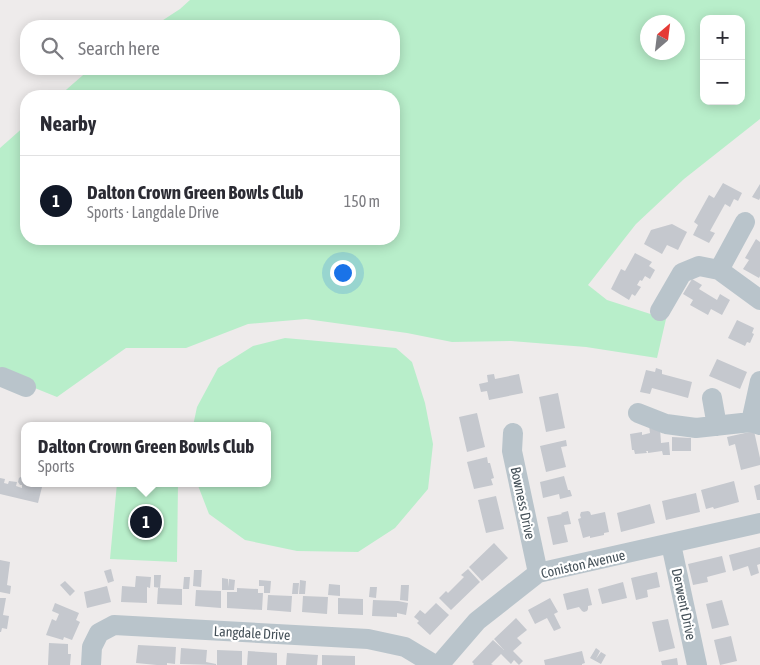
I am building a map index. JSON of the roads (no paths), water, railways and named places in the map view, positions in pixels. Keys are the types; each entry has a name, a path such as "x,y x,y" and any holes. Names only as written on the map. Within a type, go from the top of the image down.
{"street":[{"path":"719,270 745,222"},
{"path":"660,311 682,273 699,266 719,270 760,300"},
{"path":"4,374 26,387"},
{"path":"638,413 666,424 696,428 756,424 760,380"},
{"path":"712,398 717,426"},
{"name":"Bowness Drive","path":"513,433 512,451 538,573"},
{"name":"Coniston Avenue","path":"439,665 477,621 538,573 760,523"},
{"name":"Derwent Drive","path":"671,544 697,665"},
{"name":"Langdale Drive","path":"91,665 92,647 99,632 114,626 368,639 404,647 435,665"}],"place":[{"name":"Dalton Crown Green Bowls Club","path":"146,522"}]}
